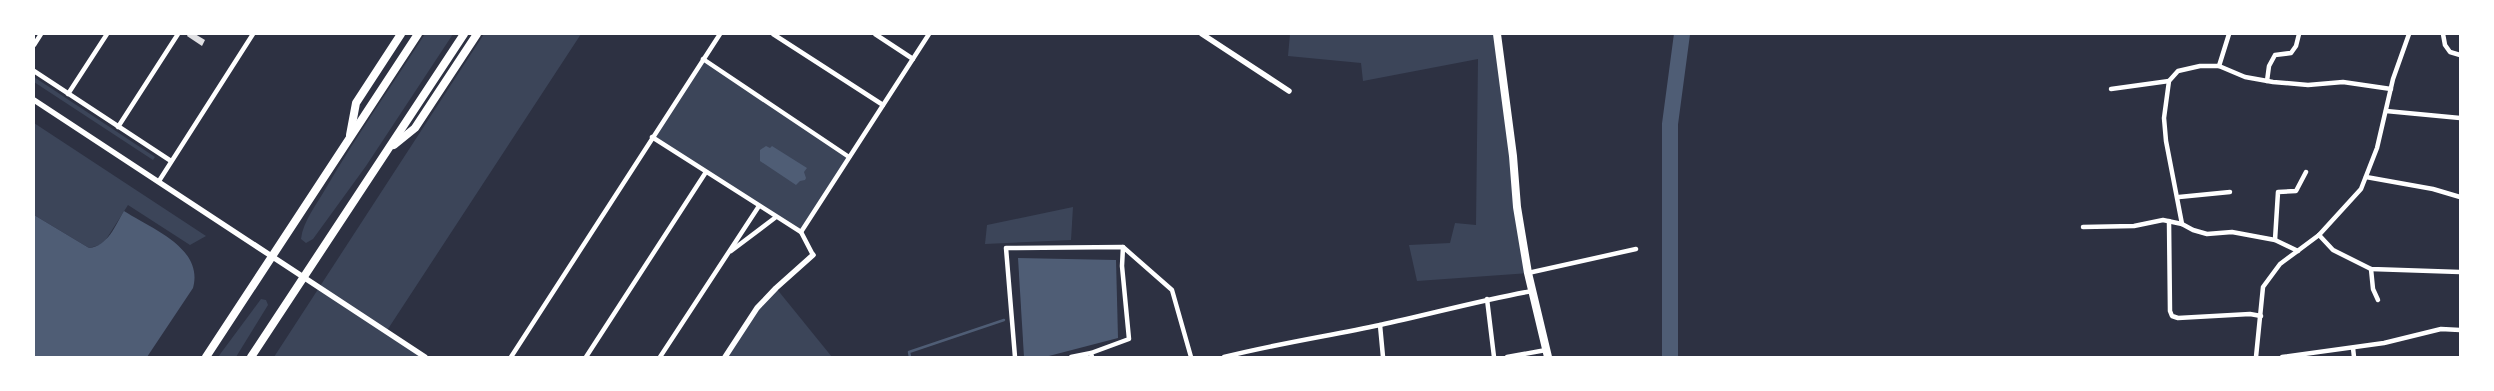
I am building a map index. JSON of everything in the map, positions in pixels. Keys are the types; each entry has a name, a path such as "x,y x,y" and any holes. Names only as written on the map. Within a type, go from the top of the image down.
{"highway":[{"path":"349,140 356,103 401,34"},
{"path":"206,357 274,257 418,34"},
{"path":"251,357 305,278 464,34"},
{"path":"388,149 415,128 477,34"},
{"path":"1497,34 1513,156 1517,207 1528,274 1547,354"}],"street":[{"path":"34,45 41,34"},
{"path":"68,94 107,34"},
{"path":"118,127 178,34"},
{"path":"159,181 253,34"},
{"path":"511,357 720,34"},
{"path":"773,34 883,105"},
{"path":"875,34 913,59"},
{"path":"801,232 929,34"},
{"path":"1202,34 1289,91"},
{"path":"2219,66 2229,34"},
{"path":"2268,81 2269,66 2274,55 2291,53 2296,46 2299,34"},
{"path":"2256,357 2263,287 2280,264 2319,235 2361,189 2377,148 2391,89 2409,34"},
{"path":"2443,34 2445,45 2450,52 2460,55"},
{"path":"703,60 849,157"},
{"path":"2182,224 2166,141 2164,118 2168,81 2171,76 2186,68 2219,66 2246,77 2268,81 2308,85 2343,82 2391,89"},
{"path":"34,71 171,161"},
{"path":"2111,89 2168,81"},
{"path":"34,100 425,357"},
{"path":"2386,111 2460,118"},
{"path":"652,137 801,232 813,255 757,308 725,357"},
{"path":"586,357 706,172"},
{"path":"2275,240 2278,192 2296,191 2306,172"},
{"path":"2366,177 2433,189 2460,197"},
{"path":"2178,197 2230,192"},
{"path":"660,357 759,206"},
{"path":"728,254 776,217"},
{"path":"2083,227 2134,226 2148,222 2168,221 2182,224 2207,234 2232,232 2275,240 2298,251"},
{"path":"2168,221 2170,311 2172,316 2178,318 2250,314 2261,316"},
{"path":"2319,235 2333,250 2371,269 2460,272"},
{"path":"1071,357 1092,355 1129,340 1122,266 1123,247"},
{"path":"1015,357 1006,248 1123,247 1172,290 1191,357"},
{"path":"1528,274 1636,249"},
{"path":"2371,269 2372,289 2378,300"},
{"path":"1224,357 1268,345 1380,325 1532,290"},
{"path":"1488,299 1494,357"},
{"path":"1380,325 1383,357"},
{"path":"2282,357 2384,343 2441,329 2460,330"},
{"path":"2353,348 2354,357"},
{"path":"1507,357 1547,354"}],"shaded area":[{"path":"425,34 453,34 366,166 313,239 306,243 301,239 302,232 311,213"},
{"path":"484,34 581,34 386,332 425,357 274,357"},
{"path":"1290,34 1496,34 1528,273 1417,281 1409,245 1450,243 1455,223 1476,225 1478,59 1363,81 1361,63 1288,56"},
{"path":"703,59 849,157 801,232 652,137"},
{"path":"34,77 155,157 153,160 34,82"},
{"path":"34,123 206,236 190,245 128,205 105,241 100,245 89,248 34,215"},
{"path":"766,146 770,148 772,146 807,168 804,172 805,180 800,181 796,185 760,161 760,150"},
{"path":"1073,207 1071,240 985,244 987,225"},
{"path":"124,211 173,241 183,251 191,262 194,274 193,288 147,357 34,357 34,215 89,248 96,246 106,239"},
{"path":"1018,258 1116,260 1118,338 1045,357 1024,357"},
{"path":"776,288 832,357 725,357 757,308"},
{"path":"261,299 266,300 268,305 236,357 218,357"}],"building":[{"path":"188,34 195,34 205,40 202,46 187,36"}],"waterway":[{"path":"1670,357 1670,124 1682,34"},
{"path":"910,357 909,352 1004,320"}]}
